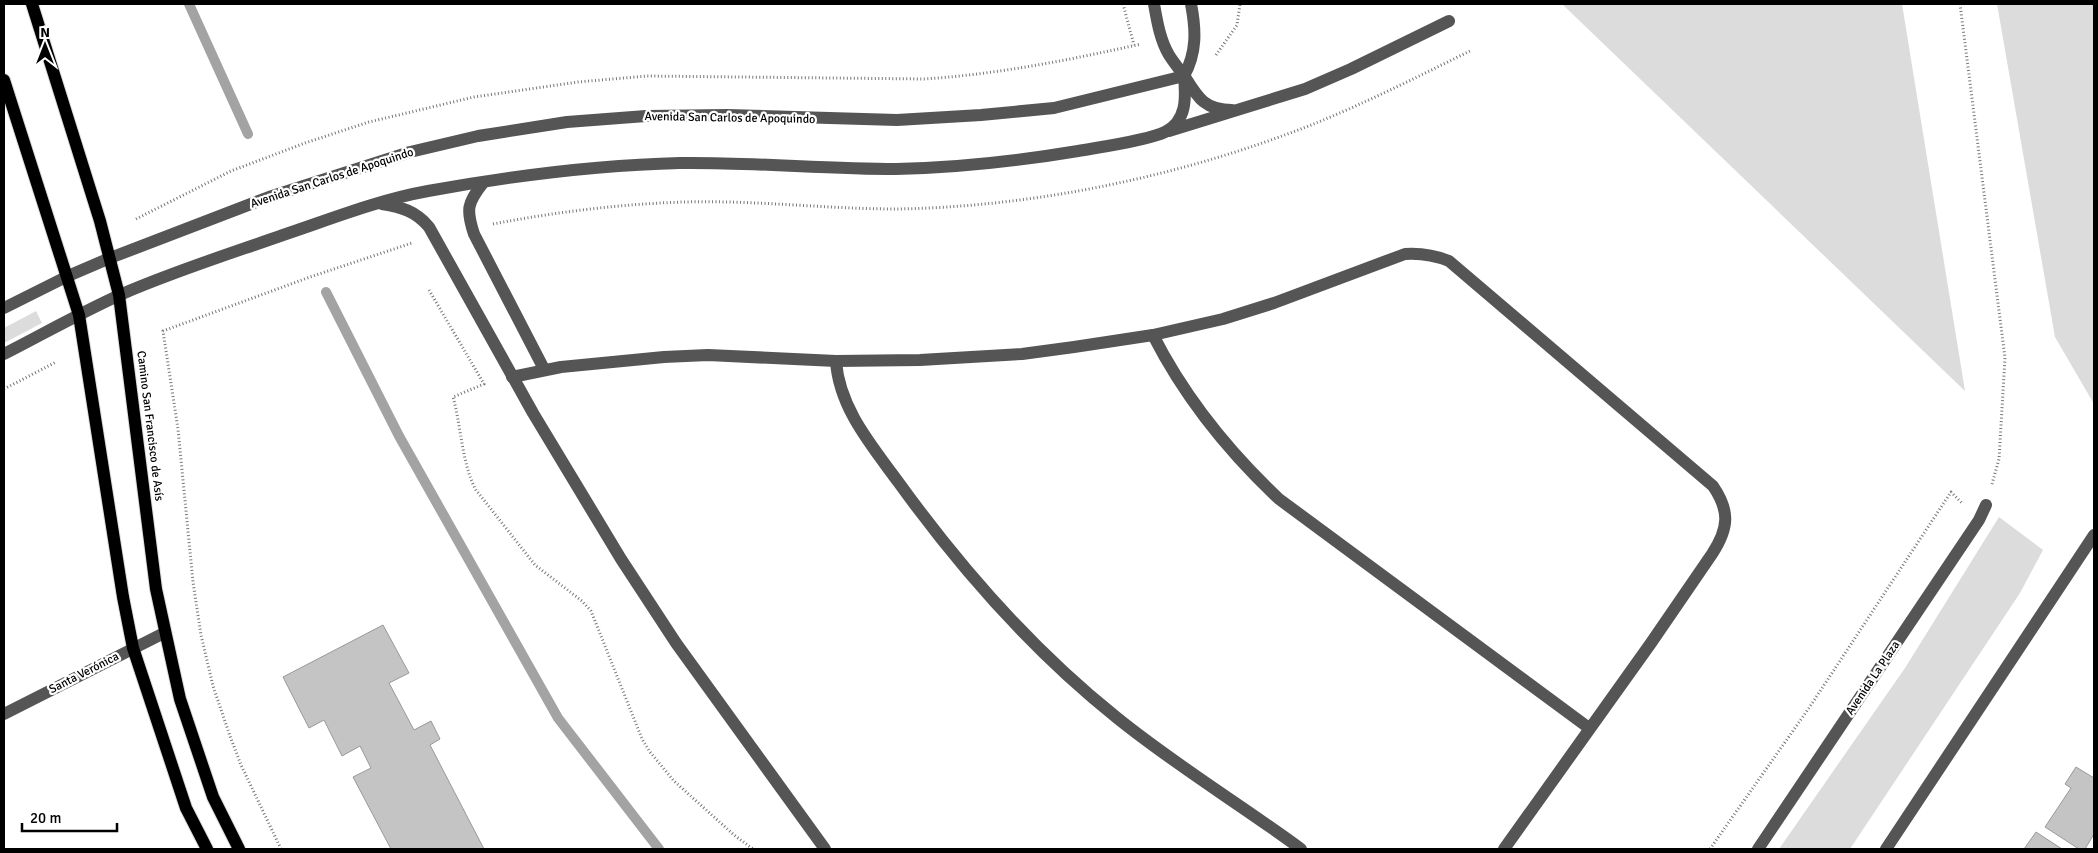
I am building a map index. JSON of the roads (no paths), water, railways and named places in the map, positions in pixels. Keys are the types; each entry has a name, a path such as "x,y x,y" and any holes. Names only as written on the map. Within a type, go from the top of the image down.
{"main road":[{"name":"Camino San Francisco de Asís","path":"32,4 110,258 119,296 156,589 164,634 180,699 197,753 213,797 239,849"},
{"path":"4,80 80,315 123,597 133,648 186,808 206,849"}],"street":[{"path":"1154,4 1162,39 1169,54 1194,92 1206,104 1224,110 1240,110"},
{"path":"1164,132 1180,118 1183,111 1186,93 1184,76 1190,65 1196,32 1191,4"},
{"path":"4,354 119,296 157,280 376,203 428,191 517,178 639,165 722,163 898,169 997,163 1096,148 1164,132 1305,89 1351,69 1449,21"},
{"name":"Avenida San Carlos de Apoquindo","path":"4,308 68,276 110,258 268,197 410,152 478,136 567,122 646,116 726,115 896,120 981,115 1054,108 1184,76"},
{"path":"483,183 472,196 470,204 472,228 544,369"},
{"path":"376,203 402,208 416,214 435,236 512,377 580,494 676,644 825,849"},
{"path":"512,377 544,369 610,361 700,355 836,361 920,360 1022,354 1153,336 1223,319 1274,303 1405,254 1436,256 1449,261 1713,486 1721,497 1726,516 1720,541 1651,643 1504,849"},
{"path":"1153,336 1182,387 1240,460 1279,499 1590,728"},
{"path":"836,361 840,388 864,435 958,562 1012,622 1117,718 1301,849"},
{"name":"Avenida La Plaza","path":"1758,849 1979,520 1986,505"},
{"path":"1886,849 2094,535"},
{"name":"Santa Verónica","path":"4,714 164,634"}],"waterway":[{"path":"189,4 248,134"},
{"path":"326,292 399,436 558,718 659,849"}]}
